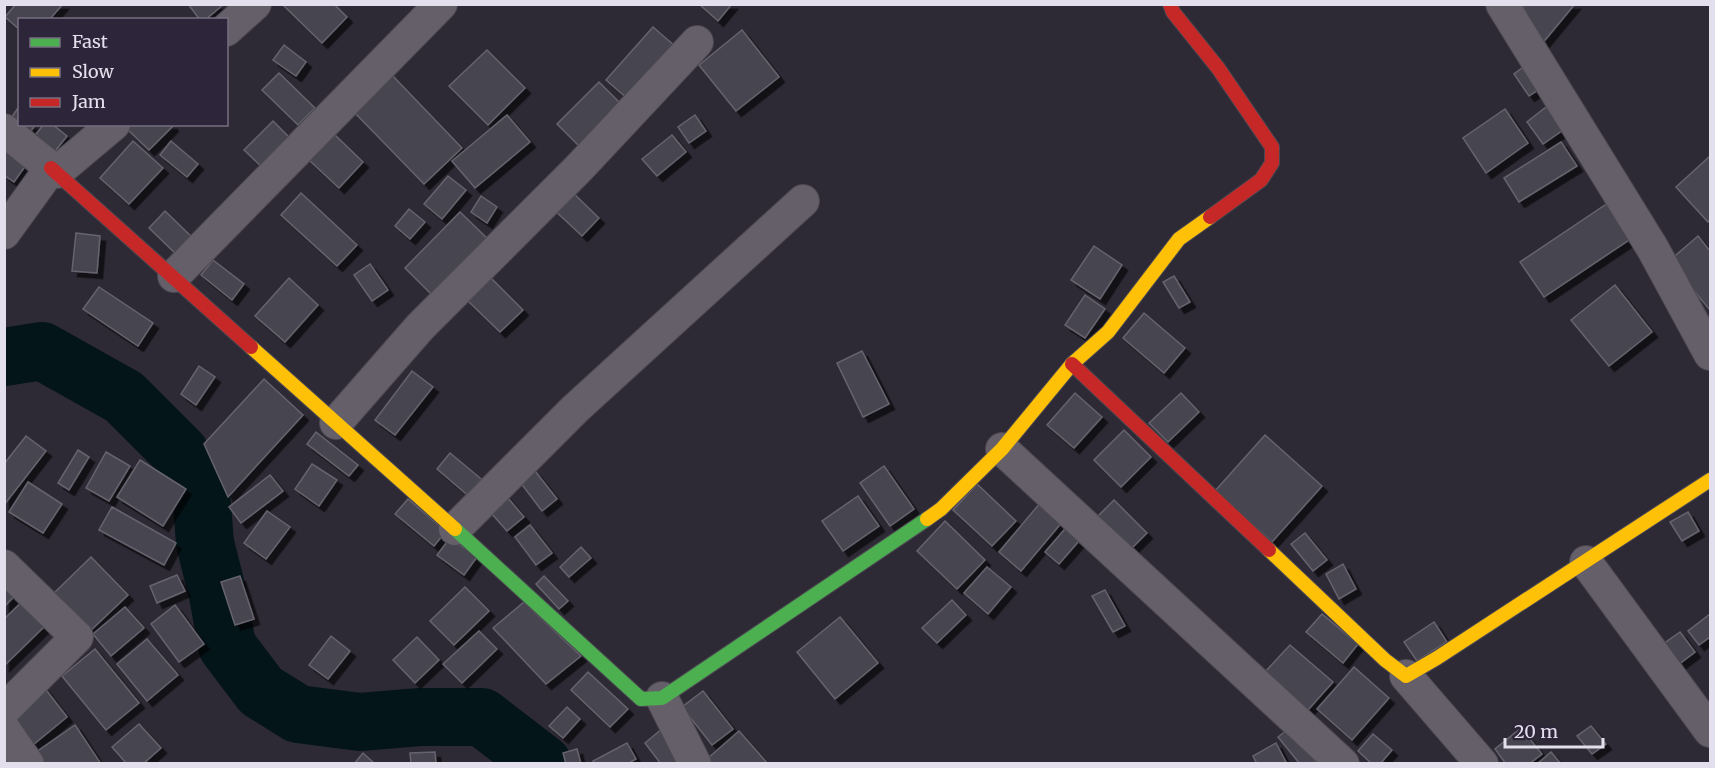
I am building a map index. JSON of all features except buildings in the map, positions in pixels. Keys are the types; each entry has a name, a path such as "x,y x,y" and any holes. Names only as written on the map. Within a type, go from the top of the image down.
{"street":[{"path":"228,28 255,4"},
{"path":"174,276 378,71 441,4"},
{"path":"4,130 54,170 174,276 641,699 662,698 941,509 1002,449 1072,364 1108,332 1179,239 1261,180 1272,163 1272,147 1218,68 1173,12 1170,4"},
{"path":"1502,4 1653,249 1710,354"},
{"path":"336,423 420,327 579,168 697,42"},
{"path":"4,233 54,170 111,126"},
{"path":"455,529 575,409 803,201"},
{"path":"1072,364 1385,660 1406,676 1482,764"},
{"path":"1002,449 1343,764"},
{"path":"1406,676 1710,480"},
{"path":"1586,562 1710,731"},
{"path":"4,566 77,637 4,710"},
{"path":"662,698 695,764"},
{"path":"4,729 28,764"}],"waterway":[{"path":"4,357 42,351 124,397 180,453 202,504 205,543 218,595 227,646 261,691 298,714 360,722 420,717 482,717 543,764"}],"traffic: fast":[{"path":"455,529 641,699 662,698 927,519"}],"traffic: slow":[{"path":"927,519 941,509 1002,449 1072,364 1108,332 1179,239 1210,217"},
{"path":"251,347 455,529"},
{"path":"1269,550 1385,660 1406,676 1710,480"}],"traffic: jam":[{"path":"1170,4 1173,12 1218,68 1272,147 1272,163 1261,180 1210,217"},
{"path":"51,168 251,347"},
{"path":"1072,364 1269,550"}]}
